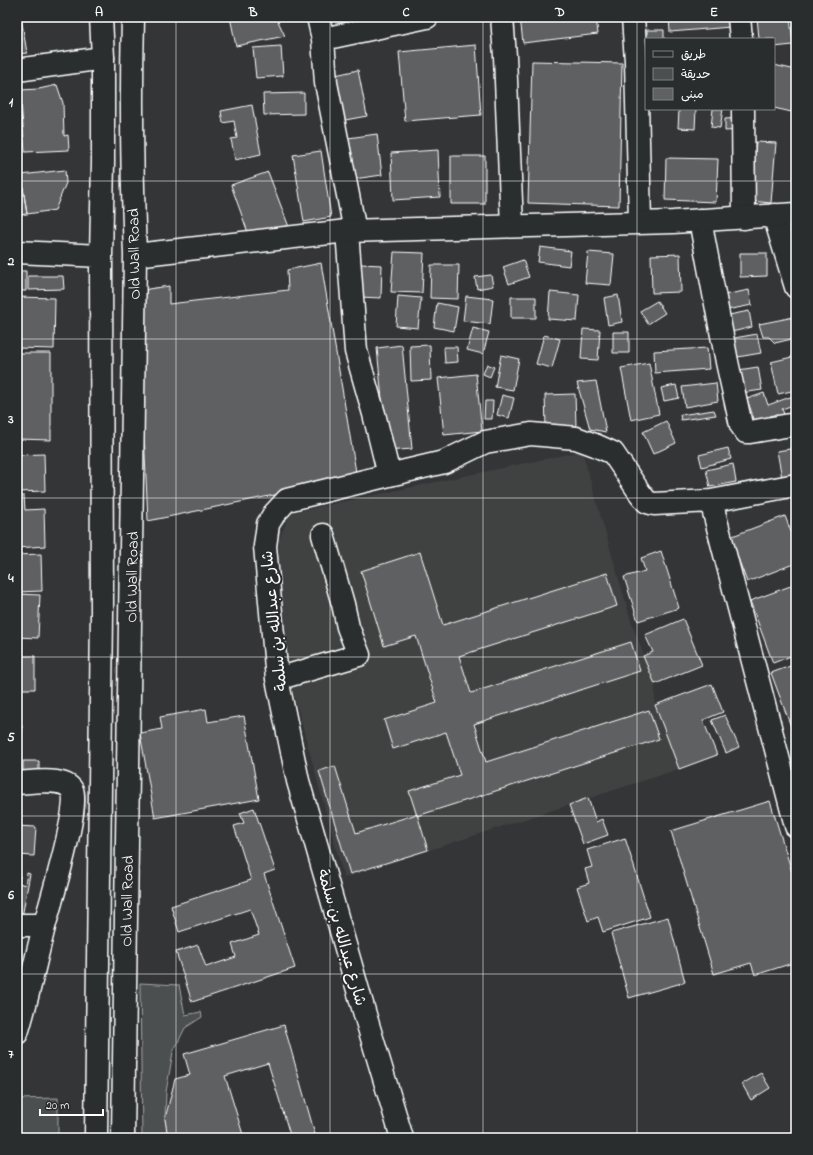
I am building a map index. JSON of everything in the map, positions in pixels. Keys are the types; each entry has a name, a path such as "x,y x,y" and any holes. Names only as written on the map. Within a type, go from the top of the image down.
{"street":[{"name":"Old Wall Road","path":"96,1138 102,611 101,256 103,58 101,17"},
{"name":"Old Wall Road","path":"123,1138 135,255 133,197 133,17"},
{"path":"318,17 323,39 326,83 351,231 356,351 389,475"},
{"path":"323,39 427,17"},
{"path":"502,17 512,226"},
{"path":"633,17 641,60 640,222"},
{"path":"739,17 740,38"},
{"path":"17,70 103,58"},
{"path":"743,110 744,218"},
{"path":"135,255 351,231 700,220 796,214"},
{"path":"774,215 796,287"},
{"path":"700,220 727,362 741,425 746,432 750,432 796,424"},
{"path":"17,252 101,256"},
{"name":"شارع عبدالله بن سلمة","path":"402,1138 298,781 277,679 264,546 268,524 274,514 287,500 444,462 485,442 531,434 576,438 613,453 647,502 654,504 711,501 796,485"},
{"path":"711,501 796,826"},
{"path":"277,679 360,655 348,627 344,604 323,535"},
{"path":"102,611 130,613"},
{"path":"17,783 58,782 66,784 72,790 74,800 62,860 18,1025"},
{"path":"17,926 44,925"}],"shaded area":[{"path":"582,451 631,621 655,684 655,706 679,769 344,878 279,640 279,540 290,513"}],"green space":[{"path":"140,983 179,985 185,1015 201,1012 202,1017 185,1028 173,1052 166,1092 165,1119 168,1138 142,1138"},
{"path":"58,1098 58,1138 17,1138 17,1099"}],"building":[{"path":"17,17 21,17 27,53 17,54"},
{"path":"230,17 276,17 285,36 236,46"},
{"path":"337,17 392,17 337,21"},
{"path":"520,17 596,17 598,34 523,43"},
{"path":"669,17 730,17 731,27 670,32"},
{"path":"757,17 790,17 793,45 775,47 775,38 759,38"},
{"path":"647,30 664,30 664,38 647,38"},
{"path":"476,45 481,115 405,121 399,52"},
{"path":"281,46 283,76 256,78 253,48"},
{"path":"532,61 622,63 619,206 528,203"},
{"path":"775,65 796,70 796,113 775,108"},
{"path":"358,70 367,116 340,121 331,76"},
{"path":"57,85 63,103 64,136 68,135 69,150 25,152 20,90 39,89"},
{"path":"304,93 304,114 264,115 263,94"},
{"path":"17,103 20,103 24,146 17,147"},
{"path":"252,105 261,154 235,160 231,139 237,138 234,121 223,123 221,111"},
{"path":"679,110 696,110 695,129 678,128"},
{"path":"713,110 723,110 720,128 711,127"},
{"path":"742,118 742,130 725,131 725,119"},
{"path":"377,134 382,175 354,179 348,138"},
{"path":"756,142 776,143 771,203 750,201"},
{"path":"438,150 440,197 393,200 391,153"},
{"path":"321,151 331,217 304,222 293,155"},
{"path":"451,156 485,156 485,204 451,204"},
{"path":"666,158 718,159 716,202 665,200"},
{"path":"20,168 27,214 17,215 17,169"},
{"path":"65,170 66,183 55,210 27,214 21,175"},
{"path":"268,172 289,227 251,241 231,185"},
{"path":"540,247 571,251 569,266 538,262"},
{"path":"394,252 424,253 422,293 391,292"},
{"path":"588,252 614,254 611,285 585,283"},
{"path":"740,253 767,253 767,276 740,277"},
{"path":"680,254 681,292 652,293 651,255"},
{"path":"523,260 529,277 509,284 503,267"},
{"path":"321,263 357,478 148,521 138,299 148,289 169,286 169,304 288,290 287,270"},
{"path":"361,264 382,265 381,298 360,297"},
{"path":"431,265 459,265 458,299 430,298"},
{"path":"17,271 26,271 26,291 17,291"},
{"path":"491,275 493,286 477,289 475,277"},
{"path":"28,276 63,276 64,289 28,290"},
{"path":"749,290 752,305 722,311 719,296"},
{"path":"550,292 579,295 577,321 548,319"},
{"path":"618,295 622,322 608,325 604,298"},
{"path":"398,296 421,298 418,328 396,326"},
{"path":"466,296 493,299 490,324 463,321"},
{"path":"17,297 55,298 54,349 17,348"},
{"path":"511,297 536,297 536,318 511,318"},
{"path":"657,301 665,313 648,324 640,311"},
{"path":"437,303 458,307 454,331 434,327"},
{"path":"749,311 752,327 728,333 724,316"},
{"path":"794,317 796,323 796,338 775,343 769,337 763,337 759,324"},
{"path":"473,328 489,332 483,354 467,350"},
{"path":"583,329 600,330 598,360 581,359"},
{"path":"613,332 629,332 629,353 613,353"},
{"path":"757,334 761,353 732,358 729,339"},
{"path":"544,335 560,339 552,368 536,364"},
{"path":"402,345 412,449 387,451 377,348"},
{"path":"430,345 431,380 411,381 410,346"},
{"path":"444,347 457,347 458,362 445,363"},
{"path":"707,348 709,369 655,373 654,351"},
{"path":"17,353 51,353 51,440 17,439"},
{"path":"501,355 519,359 513,390 495,387"},
{"path":"796,356 796,390 778,394 771,362"},
{"path":"649,363 659,414 631,420 621,368"},
{"path":"487,364 494,367 490,377 483,374"},
{"path":"758,367 762,390 741,393 738,370"},
{"path":"476,374 482,431 444,435 438,378"},
{"path":"596,381 606,432 590,429 577,383"},
{"path":"716,383 718,401 685,407 682,387"},
{"path":"676,385 679,398 664,401 661,388"},
{"path":"764,393 768,405 796,395 796,404 782,409 786,419 778,422 776,414 755,422 747,399"},
{"path":"575,394 576,426 546,427 545,395"},
{"path":"502,395 514,398 509,418 497,415"},
{"path":"485,401 493,401 492,419 484,419"},
{"path":"714,410 716,415 681,420 680,415"},
{"path":"666,421 676,443 653,454 643,432"},
{"path":"728,448 731,459 702,467 699,455"},
{"path":"796,448 796,475 782,478 777,451"},
{"path":"44,454 45,491 17,492 17,455"},
{"path":"733,464 736,482 710,487 706,470"},
{"path":"17,496 24,496 25,510 44,509 45,546 17,548"},
{"path":"785,516 796,545 796,563 747,582 730,537"},
{"path":"661,551 679,608 638,621 624,577 645,571 641,558"},
{"path":"420,552 443,625 607,573 617,606 459,656 471,693 631,642 640,671 474,724 486,762 649,710 659,739 417,816 409,791 460,775 446,732 393,749 384,720 437,703 416,636 384,646 361,571"},
{"path":"41,554 42,591 17,592 17,555"},
{"path":"796,584 796,654 773,663 750,601"},
{"path":"17,594 40,595 38,638 17,637"},
{"path":"683,619 702,665 655,684 643,656 653,652 645,635"},
{"path":"17,656 35,656 35,689 17,689"},
{"path":"796,664 796,731 793,732 771,673"},
{"path":"712,684 723,712 703,720 717,755 679,769 655,705"},
{"path":"206,709 208,722 244,716 259,799 155,818 140,733 162,729 160,717"},
{"path":"725,715 739,747 726,753 712,720"},
{"path":"17,726 22,726 20,768 17,768"},
{"path":"23,761 39,761 39,771 23,771"},
{"path":"335,766 356,833 417,814 428,850 350,874 319,771"},
{"path":"588,798 596,822 602,819 608,835 583,844 569,805"},
{"path":"770,801 796,885 796,962 755,975 751,963 714,974 671,831"},
{"path":"254,808 275,870 264,874 295,968 192,1002 176,952 198,945 206,967 236,957 232,944 259,935 250,909 179,932 171,906 251,880 234,826 244,823 240,813"},
{"path":"17,826 36,827 34,856 17,855"},
{"path":"625,838 650,917 603,932 598,917 588,921 577,887 589,883 585,869 592,867 587,850"},
{"path":"27,873 30,874 22,917 17,917 17,875 20,876 19,883 25,885"},
{"path":"668,917 685,982 629,998 611,933"},
{"path":"284,1025 316,1138 291,1138 268,1063 225,1076 244,1138 168,1138 165,1119 175,1079 190,1075 184,1054"},
{"path":"761,1073 770,1088 751,1100 742,1084"}]}
